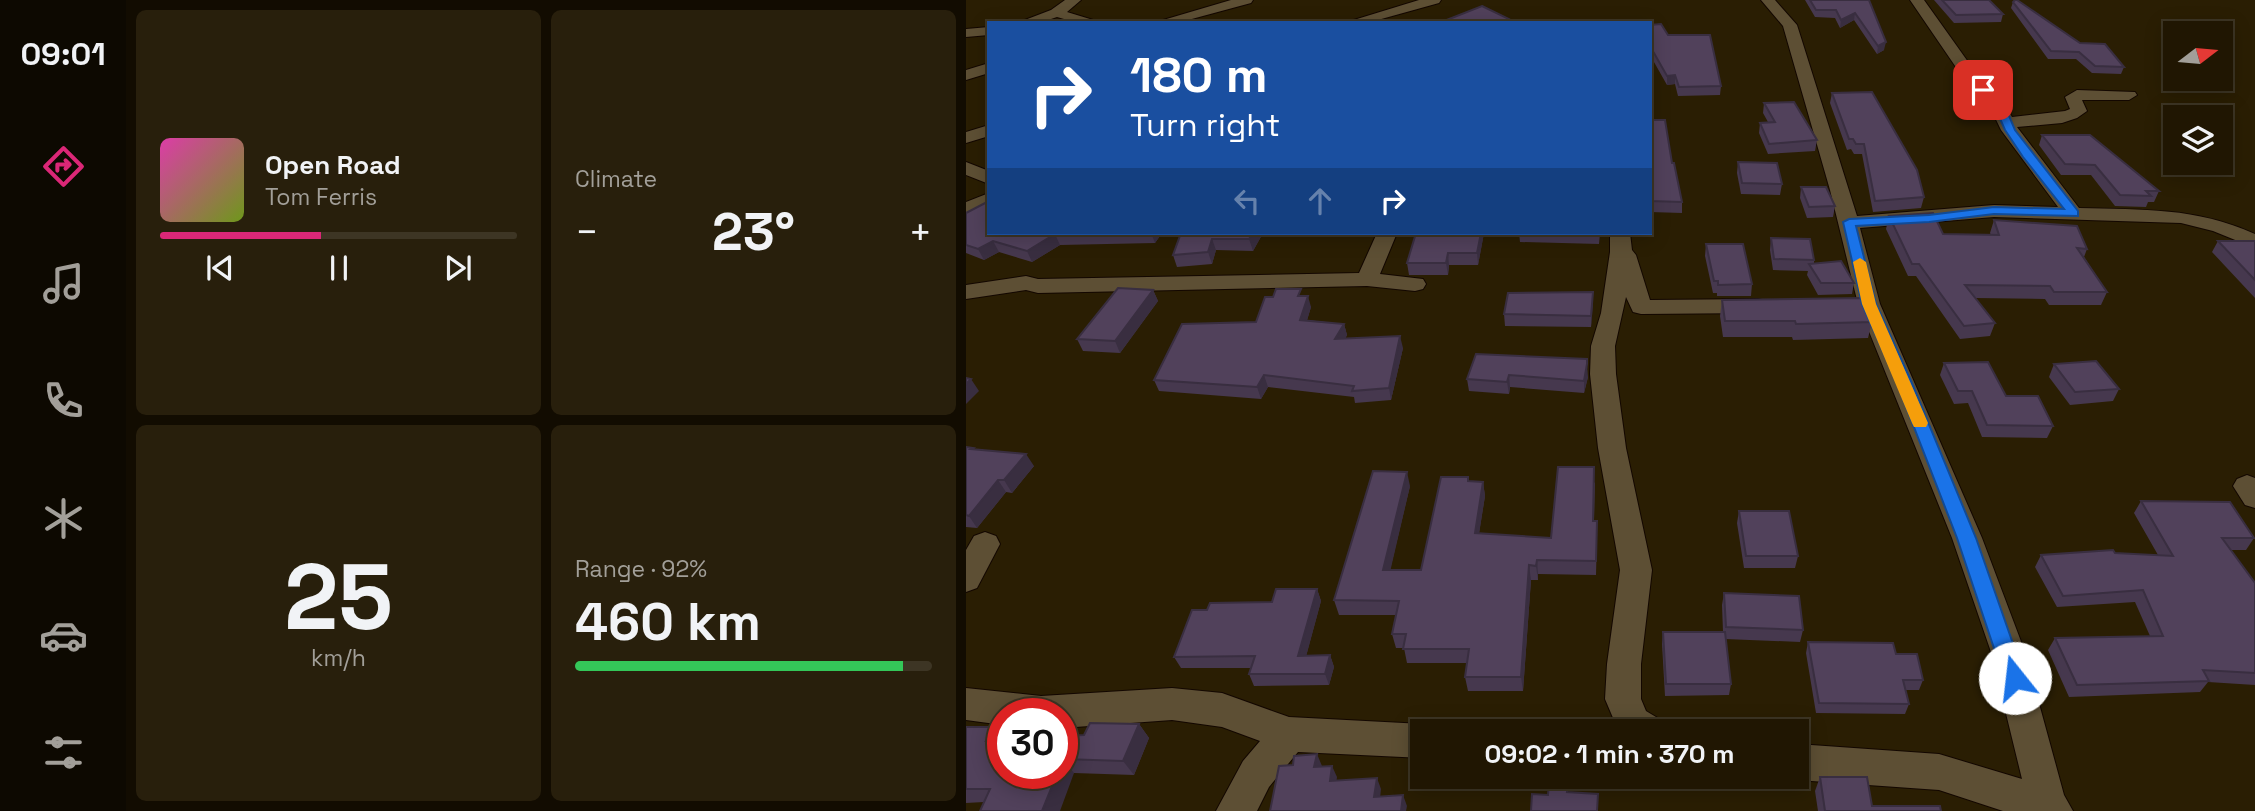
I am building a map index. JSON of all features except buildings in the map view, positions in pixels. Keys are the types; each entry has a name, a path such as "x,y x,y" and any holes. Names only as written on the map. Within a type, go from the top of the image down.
{"street":[{"path":"1030,21 1056,13 1074,0"},
{"path":"1167,21 1246,0"},
{"path":"1358,21 1434,0"},
{"path":"1768,0 1790,25 1849,222 1856,304 1903,381 1967,538 2008,652 2050,808"},
{"path":"1917,0 1970,76 1995,102 2027,155 2073,213"},
{"path":"1056,13 1088,21"},
{"path":"966,33 987,31"},
{"path":"966,61 986,69"},
{"path":"966,75 986,69"},
{"path":"2007,122 2053,120 2072,114 2080,110 2073,97 2077,95 2129,95"},
{"path":"966,138 987,131"},
{"path":"966,168 987,177"},
{"path":"966,209 987,201"},
{"path":"1849,222 1994,211 2181,217 2220,226 2255,242"},
{"path":"1367,279 1386,235"},
{"path":"1620,235 1621,252 1613,313 1603,346 1603,374 1612,448 1636,570 1624,664 1623,699 1631,719"},
{"path":"1630,235 1625,256 1641,307 1780,305"},
{"path":"966,292 1026,283 1038,286 1367,279 1415,284"},
{"path":"966,579 985,544"},
{"path":"966,704 1041,713 1172,704 1222,710 1289,734 1410,740"},
{"path":"1236,811 1256,774 1289,734"},
{"path":"1809,763 1939,772 2050,808"}],"slow traffic":[{"path":"1860,262 1869,304 1920,423"}],"route":[{"path":"1983,90 2003,113 2010,130 2027,155 2073,213 1994,211 1849,222 1869,304 1967,538 2015,678"}]}
